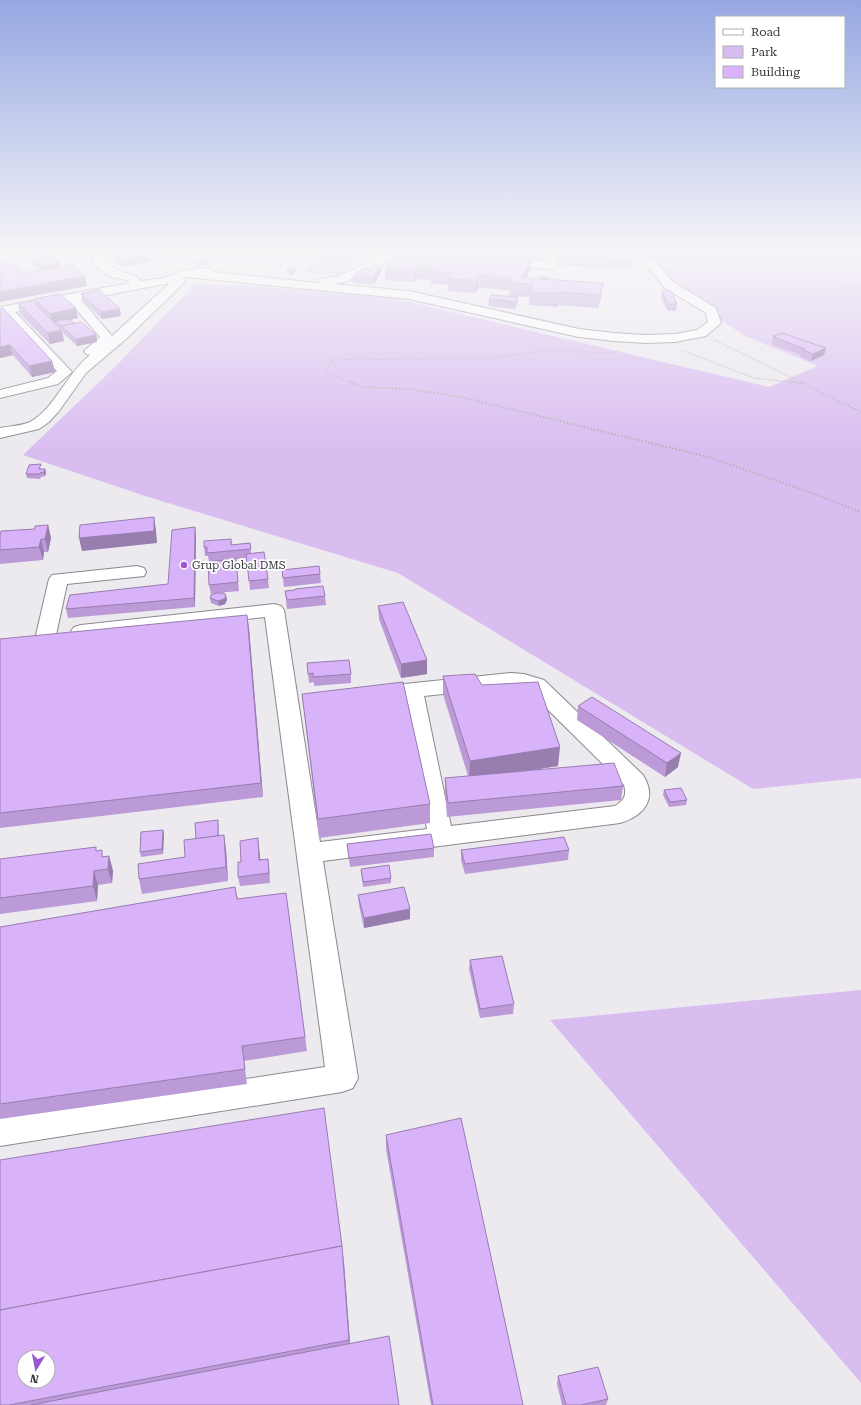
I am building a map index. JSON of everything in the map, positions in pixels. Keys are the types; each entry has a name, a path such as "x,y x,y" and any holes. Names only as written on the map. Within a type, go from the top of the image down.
{"street":[{"path":"10,317 65,372"},
{"path":"0,394 53,381 107,338 89,317"},
{"path":"0,432 34,426 44,418 54,408 81,370 121,336 140,317"},
{"path":"506,317 579,333 614,337 676,338 701,333 715,323 713,317"},
{"path":"522,320 592,322"},
{"path":"0,1131 342,1078 309,853 299,702 274,610 39,636 59,578 137,572"},
{"path":"309,853 620,814 634,804 638,798 635,781 536,685 524,681 511,680 357,696"},
{"path":"412,690 441,836"}],"path":[{"path":"701,333 861,412"},
{"path":"681,350 754,378 804,384"},
{"path":"623,351 609,353 544,352 489,358 333,360 325,372 362,387 409,389 461,396 708,457 812,492 861,512"}],"green space":[{"path":"164,317 471,317 769,387 818,366 745,336 715,317 861,317 861,778 753,789 398,573 145,496 23,455 116,366"},
{"path":"861,990 861,1383 550,1020"}],"building":[{"path":"0,317 11,317 52,361 29,366 10,345 0,347"},
{"path":"32,317 48,317 62,330 48,333"},
{"path":"69,319 75,324 62,326 56,321"},
{"path":"81,322 96,335 76,339 61,326"},
{"path":"782,333 826,348 813,354 802,350 805,349 773,336"},
{"path":"41,464 39,469 45,469 44,472 39,474 26,474 29,465"},
{"path":"154,517 154,531 79,538 80,525"},
{"path":"48,525 45,539 41,539 39,547 0,550 1,531 35,529 35,526"},
{"name":"Grup Global DMS","path":"195,527 194,598 66,609 70,595 168,584 172,530"},
{"path":"231,539 231,545 250,543 251,549 207,553 207,547 204,547 204,541"},
{"path":"264,552 268,579 249,581 246,554"},
{"path":"236,559 238,582 209,585 208,562"},
{"path":"319,566 320,574 283,578 282,570"},
{"path":"323,586 325,596 287,600 285,591"},
{"path":"216,593 224,593 226,596 224,599 218,601 210,598 211,595"},
{"path":"403,602 427,660 401,664 378,606"},
{"path":"247,615 261,783 0,813 0,639"},
{"path":"349,660 351,674 313,677 313,673 308,674 307,663"},
{"path":"475,674 482,685 538,682 560,747 470,761 443,676"},
{"path":"403,682 430,804 318,819 302,694"},
{"path":"592,697 681,753 667,763 578,706"},
{"path":"614,763 623,786 448,803 445,778"},
{"path":"681,788 687,800 670,802 664,790"},
{"path":"218,820 218,836 196,839 195,823"},
{"path":"163,830 162,849 140,852 141,832"},
{"path":"431,834 434,848 349,858 347,844"},
{"path":"224,835 226,867 139,879 138,864 185,857 184,840"},
{"path":"564,837 569,850 465,864 461,850"},
{"path":"258,838 259,860 268,859 269,873 238,877 238,862 241,862 240,841"},
{"path":"96,847 96,851 102,850 102,857 109,856 108,869 94,871 93,886 0,898 0,859"},
{"path":"389,865 391,878 363,882 361,869"},
{"path":"235,887 237,899 286,893 305,1037 242,1046 245,1069 0,1104 0,927"},
{"path":"404,887 410,909 364,918 358,895"},
{"path":"502,956 514,1004 480,1009 470,960"},
{"path":"324,1108 342,1246 0,1310 0,1160"},
{"path":"461,1118 523,1405 433,1405 386,1135"},
{"path":"342,1246 349,1340 9,1405 0,1405 0,1310"},
{"path":"389,1336 399,1405 31,1405"},
{"path":"598,1367 608,1399 581,1405 566,1405 558,1376"}],"place":[{"name":"Grup Global DMS","path":"184,565"}]}
